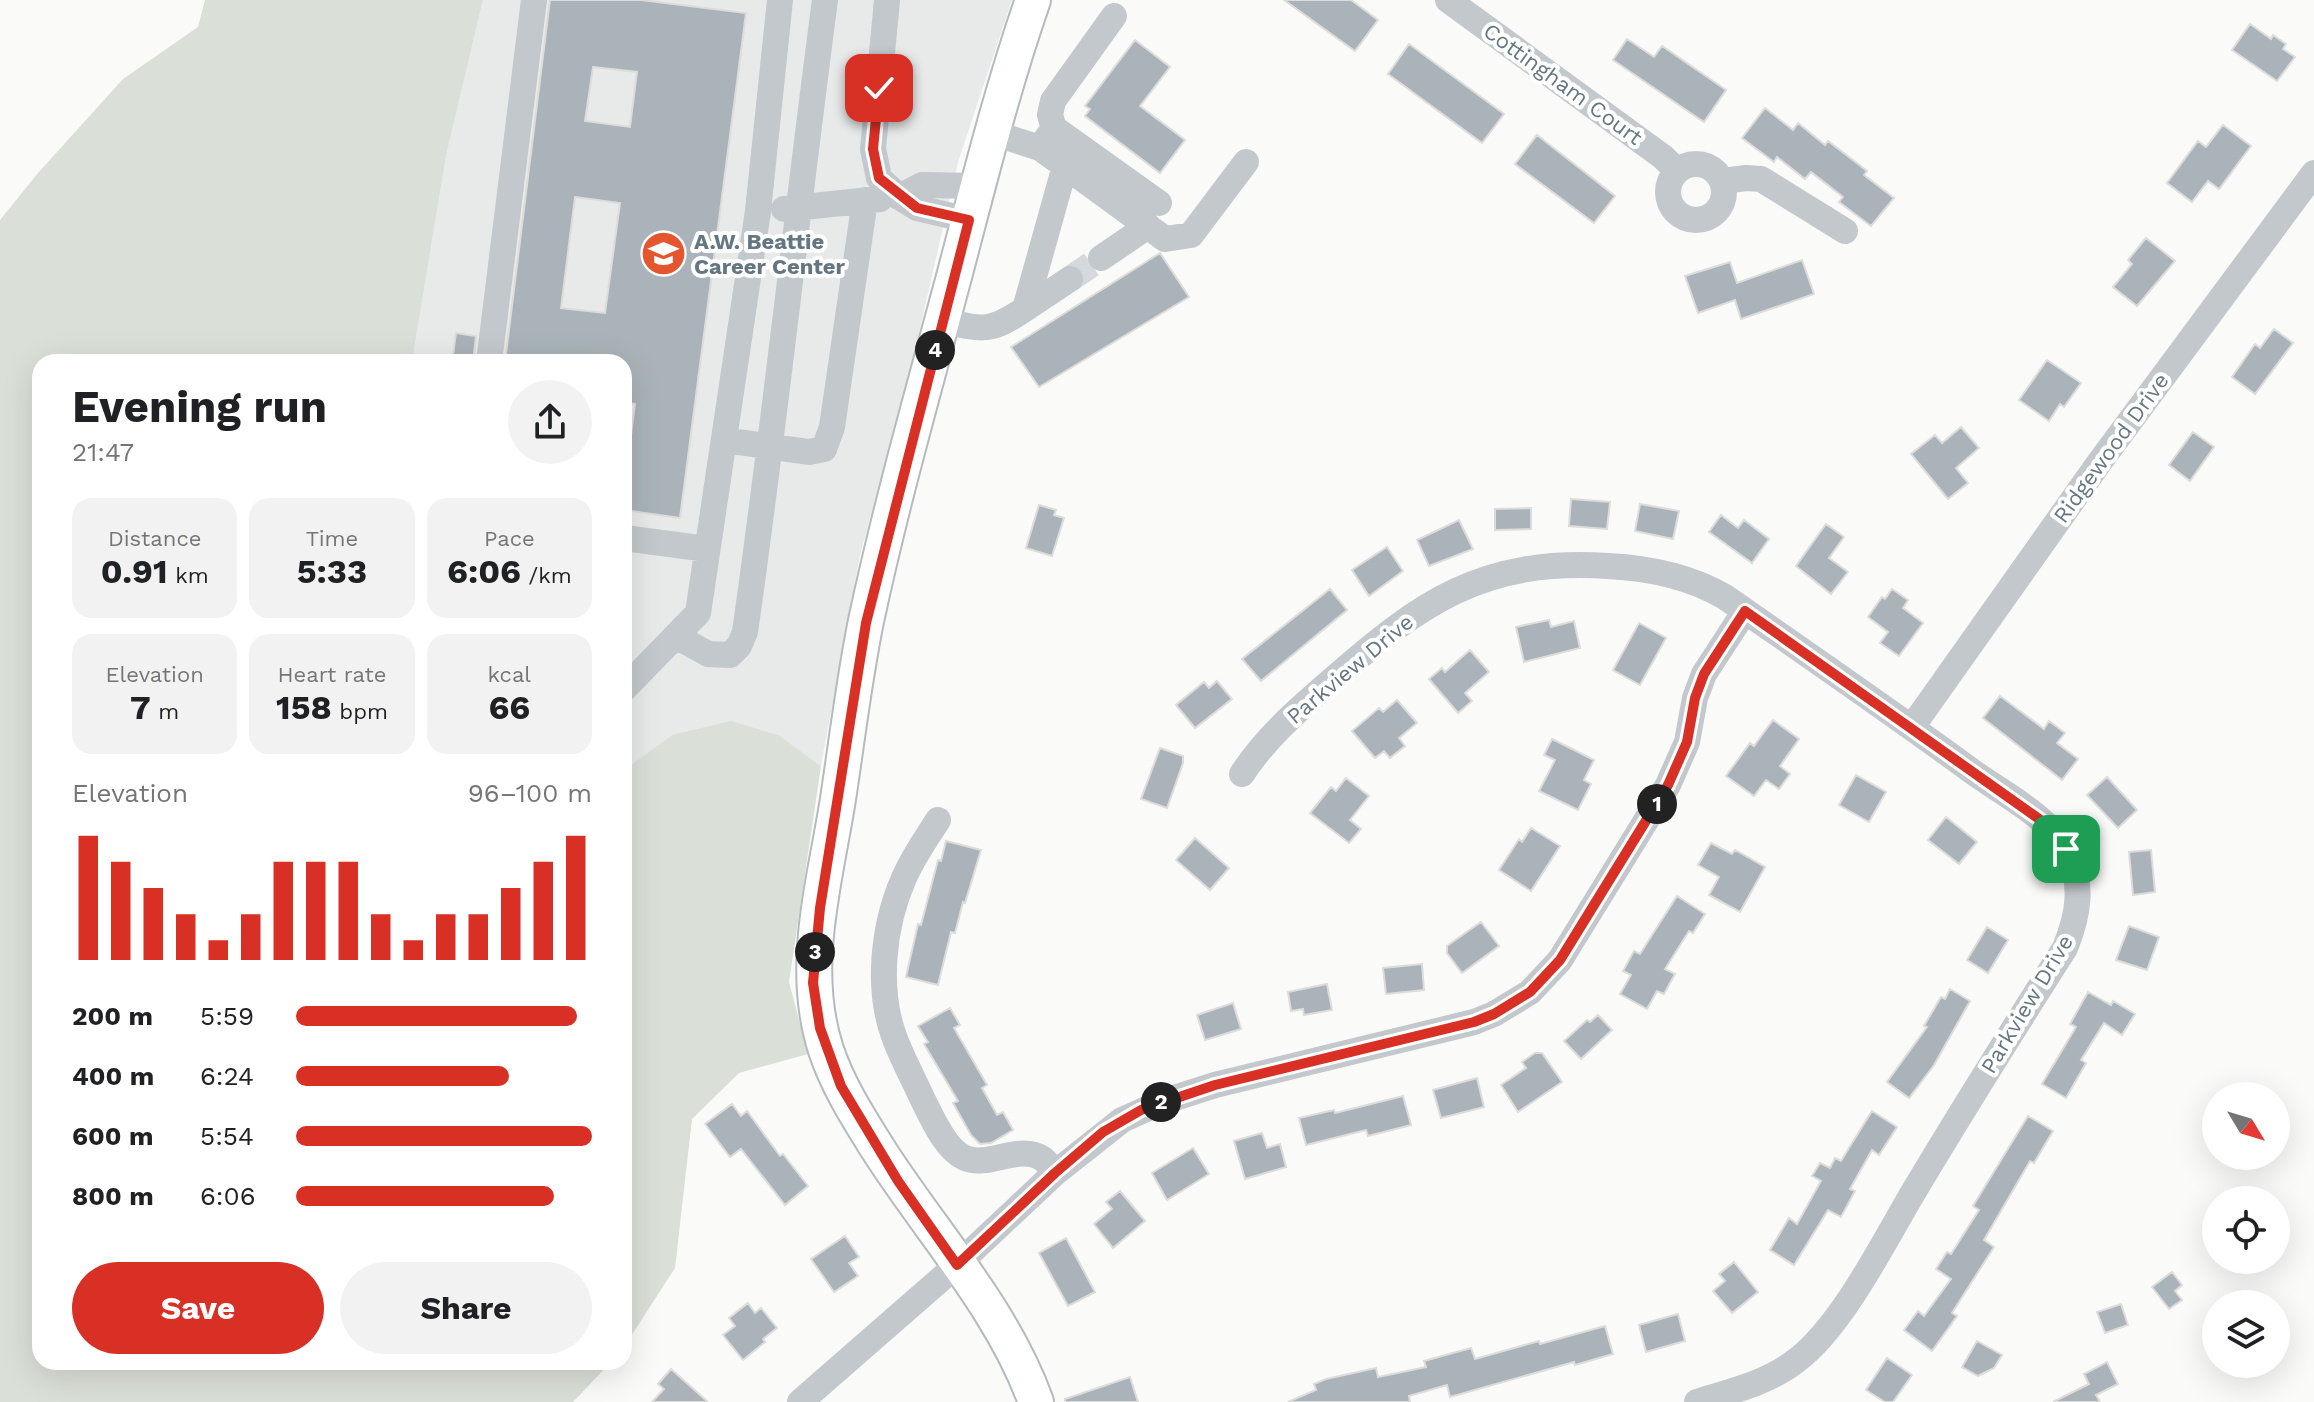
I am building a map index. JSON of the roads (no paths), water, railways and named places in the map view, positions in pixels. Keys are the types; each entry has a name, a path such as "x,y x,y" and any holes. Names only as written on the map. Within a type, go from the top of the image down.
{"main road":[{"path":"1033,0 942,320 866,623 818,919 813,983 820,1028 841,1086 898,1181 1000,1326 1027,1376 1036,1402"}],"street":[{"path":"490,354 534,0"},
{"path":"632,673 698,613 758,211 780,0"},
{"path":"676,636 708,654 730,655 739,646 745,632 771,448 825,0"},
{"path":"887,0 873,149 879,178 899,197 917,208 969,220"},
{"name":"Cottingham Court","path":"1448,0 1663,157 1676,170"},
{"path":"1114,16 1053,101 1047,138 1065,166 1153,214"},
{"path":"993,133 1047,138 1153,214 1165,239 1191,235 1246,162"},
{"path":"1690,165 1705,167 1716,172 1723,181 1725,191 1722,202 1706,219 1696,222 1686,219 1672,204 1668,186 1676,170 1690,165"},
{"path":"1025,309 1065,166"},
{"name":"Ridgewood Drive","path":"1912,727 2099,463 2314,173"},
{"path":"1723,181 1761,179 1845,231"},
{"path":"758,211 899,197 922,185 978,186"},
{"path":"724,440 809,452 824,449 832,427 865,200"},
{"path":"1101,258 1153,214"},
{"path":"942,320 978,329 1002,324 1070,279"},
{"path":"632,539 707,549"},
{"name":"Parkview Drive","path":"1242,774 1271,736 1357,658 1412,616 1469,584 1524,569 1557,564 1622,566 1705,585 1912,727 2057,834 2076,871 2079,891 2073,930 2065,948 1964,1107 1861,1280 1816,1343 1798,1360 1761,1382 1697,1402"},
{"path":"800,1402 957,1265 1055,1173 1122,1120 1162,1102 1215,1085 1474,1022 1530,992 1560,960 1668,785 1687,742 1695,698 1704,674 1745,611"},
{"path":"938,820 903,879 892,916 884,977 894,1037 925,1104 955,1152 967,1159 981,1161 994,1157 1032,1155 1042,1159 1055,1173"}],"tunnel":[{"path":"1070,279 1101,258"}],"place":[{"name":"A.W. Beattie Career Center","path":"663,254"}]}
